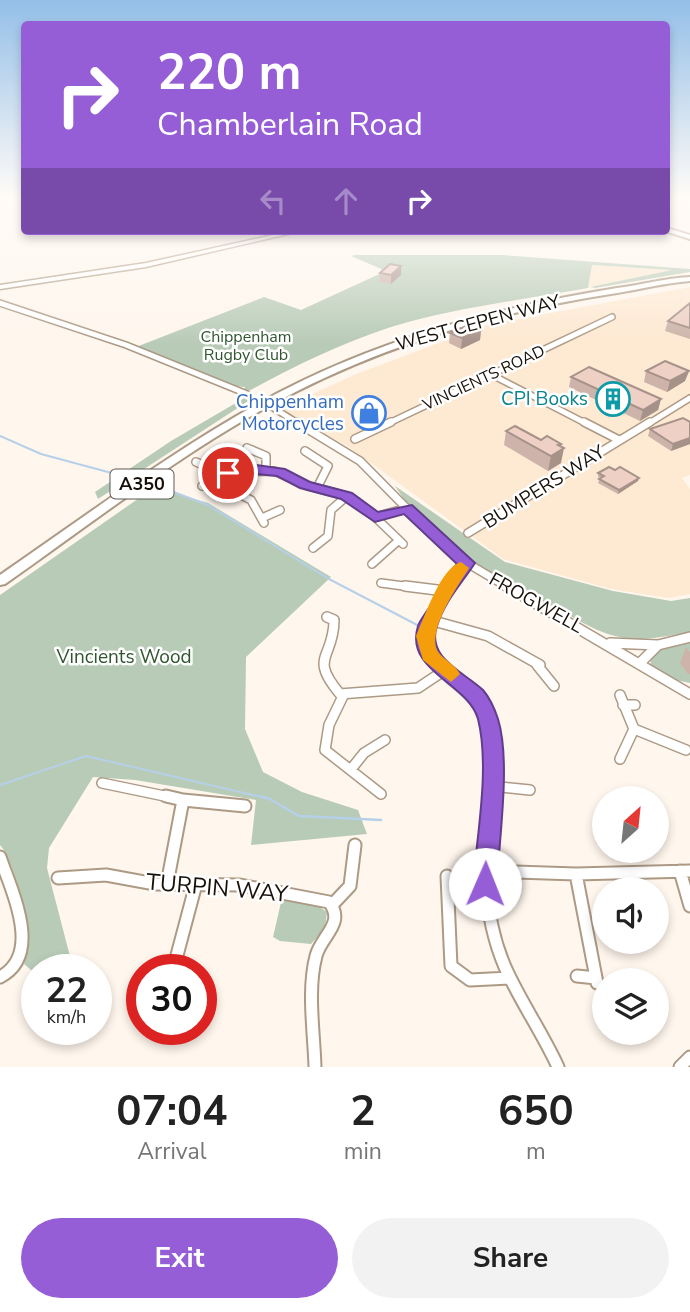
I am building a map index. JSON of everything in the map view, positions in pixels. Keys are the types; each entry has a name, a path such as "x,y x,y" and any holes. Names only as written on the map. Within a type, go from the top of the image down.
{"highway":[{"name":"WEST CEPEN WAY","path":"0,582 224,428 327,371 448,327 602,292 690,277"}],"street":[{"path":"0,287 146,265 236,245"},
{"path":"0,303 130,346 247,394"},
{"name":"VINCIENTS ROAD","path":"355,439 612,317"},
{"name":"BUMPERS WAY","path":"492,375 619,440"},
{"path":"237,390 244,386"},
{"name":"BUMPERS WAY","path":"468,533 690,398"},
{"name":"FROGWELL","path":"280,402 269,408 351,454 440,542 467,563 606,642 690,694"},
{"path":"252,447 267,457 266,470"},
{"path":"307,454 325,462 328,468 317,488"},
{"path":"196,462 225,474"},
{"path":"202,486 225,474 266,470 347,496 375,517 401,543 372,561"},
{"path":"212,480 248,498 263,520 280,510"},
{"path":"317,544 331,530 331,510 347,496"},
{"path":"375,517 407,508"},
{"path":"467,563 453,577 430,620 426,631 426,648 445,670 473,692 486,712 492,749 484,871 495,937 510,978 558,1067"},
{"path":"382,583 445,591"},
{"path":"334,618 335,634 323,656 322,669 325,678 343,695 416,692 445,670"},
{"path":"430,620 488,636 537,663 554,686"},
{"path":"640,663 658,645 690,637"},
{"name":"FROGWELL","path":"606,642 658,645"},
{"path":"343,695 329,725 325,745 330,756 381,789"},
{"path":"620,759 634,729 622,700 635,705"},
{"path":"634,729 689,748"},
{"path":"352,768 364,753 381,745"},
{"path":"102,783 183,800 245,806"},
{"path":"491,786 522,787"},
{"path":"167,884 183,800"},
{"path":"315,1067 316,960 334,925 336,914 332,905 345,897 354,883 355,845"},
{"path":"0,857 18,918 21,951 17,965 0,977"},
{"path":"484,871 576,874 685,871 690,906"},
{"path":"576,874 596,980 577,976"},
{"name":"TURPIN WAY","path":"58,878 106,875 167,884 254,887 319,899 332,905"},
{"path":"450,883 451,966 459,975 475,981 510,978"},
{"path":"177,954 196,884"},
{"path":"680,1067 690,1057"}],"shaded area":[{"path":"591,265 673,270 670,273 588,288"},
{"path":"690,287 690,475 682,478 690,489 690,594 668,598 611,589 503,559 349,447 280,409 354,375 487,325"}],"green space":[{"name":"Chippenham Rugby Club","path":"502,255 690,269 690,272 595,288 591,287 672,270 592,265 588,288 462,310 388,328 316,357 247,392 244,391 245,387 233,386 136,347 264,297 301,310 386,271 351,256"},
{"path":"246,397 250,400 98,499 95,492 171,441"},
{"path":"395,486 505,562 613,591 671,601 690,598 690,632 633,639 609,634 590,626 494,576 472,561 429,527"},
{"name":"Vincients Wood","path":"155,487 208,503 331,577 246,657 245,729 263,772 302,792 358,810 367,834 251,845 256,800 135,780 93,777 49,848 47,868 69,954 26,954 24,921 17,885 0,845 0,595"},
{"path":"690,639 690,683 675,680 651,666 653,653 658,649 670,643"},
{"path":"282,898 318,906 327,912 325,928 311,944 280,941 273,937"}],"building":[{"path":"390,264 401,266 391,275 380,273"},
{"path":"690,303 690,328 668,321"},
{"path":"469,325 481,330 462,338 450,333"},
{"path":"665,361 689,371 670,381 646,371"},
{"path":"589,367 661,399 643,410 571,377"},
{"path":"683,418 690,422 690,438 673,444 650,429"},
{"path":"515,426 541,440 547,436 564,448 551,456 506,431"},
{"path":"609,467 615,470 620,467 639,478 619,490 599,479 604,476 598,473"}],"waterway":[{"path":"0,436 41,454 119,475"},
{"path":"155,485 208,505 329,579 421,627"},
{"path":"0,785 86,756 266,798"},
{"path":"259,796 270,799 299,816 381,820"}],"slow traffic":[{"path":"451,674 429,655 425,636 448,584 461,568"}],"place":[{"name":"CPI Books","path":"613,399"},
{"name":"Chippenham Motorcycles","path":"369,413"}],"route":[{"path":"228,473 256,470 280,472 305,485 347,496 375,517 407,508 440,542 467,563 448,584 443,600 430,620 425,644 429,655 439,666 473,692 488,719 492,770 485,884"}]}
